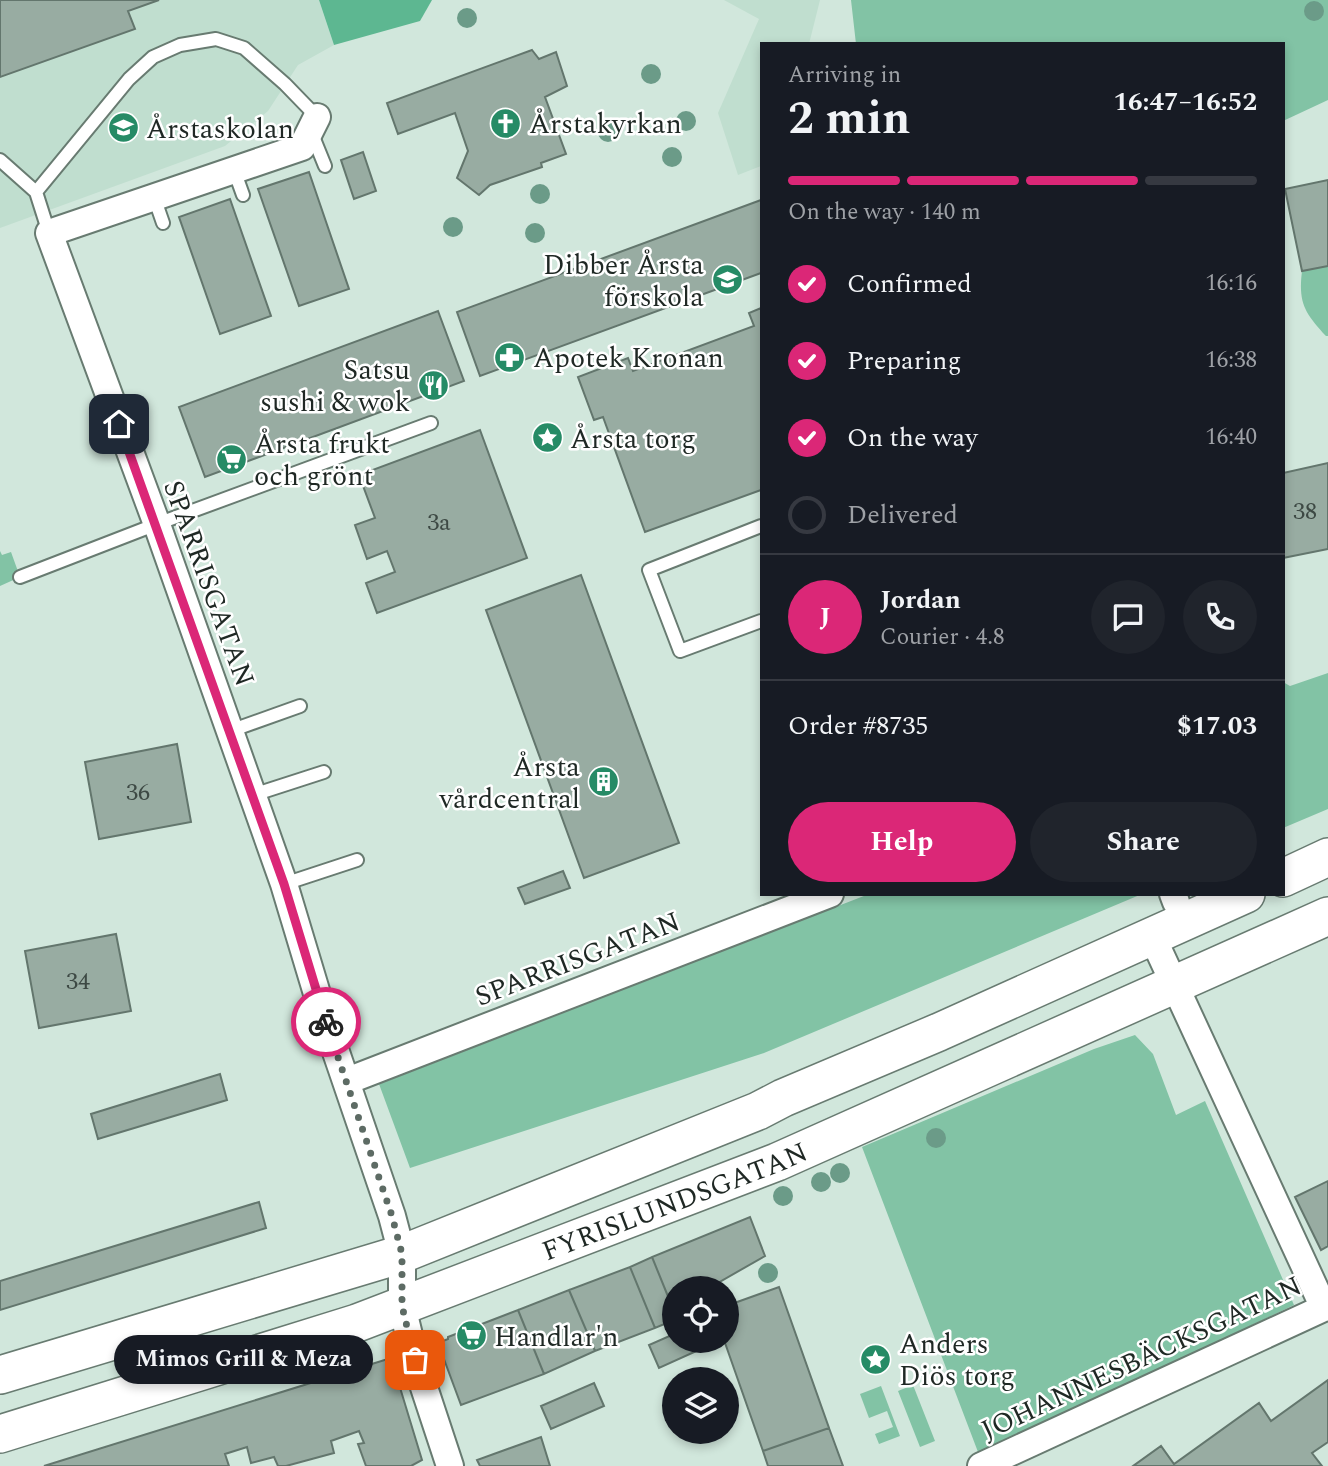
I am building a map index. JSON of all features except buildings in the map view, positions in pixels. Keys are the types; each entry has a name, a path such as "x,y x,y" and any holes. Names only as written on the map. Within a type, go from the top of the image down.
{"main road":[{"path":"1285,877 1328,857"},
{"name":"FYRISLUNDSGATAN","path":"0,1375 402,1254 758,1111 1242,896"},
{"name":"FYRISLUNDSGATAN","path":"0,1434 357,1323 777,1162 1328,916"}],"street":[{"path":"49,233 302,147 313,124"},
{"name":"SPARRISGATAN","path":"49,233 157,524 253,795 284,884 324,1017 392,1216 402,1254 402,1306 415,1360 450,1466"},
{"name":"SPARRISGATAN","path":"347,1081 821,896"},
{"path":"1152,936 1326,1307"},
{"name":"JOHANNESBÄCKSGATAN","path":"981,1466 1326,1307"}],"lane":[{"path":"36,191 129,79 153,57 180,45 216,39 244,48 285,84 313,124 325,166"},
{"path":"0,160 36,191 49,233"},
{"path":"234,170 243,195"},
{"path":"154,197 163,223"},
{"path":"20,577 431,423"},
{"path":"760,526 649,570 680,651 760,621"},
{"path":"230,731 300,706"},
{"path":"253,795 324,772"},
{"path":"284,884 357,860"}],"shaded area":[{"name":"Årstaskolan","path":"0,0 319,0 334,45 298,65 268,111 225,146 0,228"},
{"path":"724,0 820,0 810,42 760,42 760,166 738,175 718,113 759,19"}],"green space":[{"path":"319,0 432,0 420,21 334,45"},
{"path":"851,0 1328,0 1328,100 1285,120 1285,42 856,42"},
{"path":"1328,266 1326,336 1305,307 1301,282 1302,271"},
{"path":"0,551 2,555 11,552 20,577 0,586"},
{"path":"1328,673 1328,809 1285,827 1285,683 1290,686"},
{"path":"864,896 1137,896 764,1053 410,1168 379,1084"},
{"path":"1135,1035 1153,1054 1176,1115 1205,1101 1294,1305 1010,1440 978,1452 862,1147 1094,1049"},
{"path":"913,1385 935,1441 920,1447 898,1391"},
{"path":"881,1386 900,1436 879,1444 875,1434 893,1427 887,1411 869,1418 860,1394"}],"way so far":[{"path":"326,1022 392,1216 402,1254 402,1306 415,1360"}],"place":[{"name":"Årstakyrkan","path":"506,123"},
{"name":"Årstaskolan","path":"123,128"},
{"name":"Dibber Årsta förskola","path":"727,280"},
{"name":"Apotek Kronan","path":"510,357"},
{"name":"Satsu sushi & wok","path":"433,385"},
{"name":"Årsta torg","path":"547,438"},
{"name":"Årsta frukt och grönt","path":"231,459"},
{"name":"Årsta vårdcentral","path":"603,782"},
{"name":"Handlar'n","path":"471,1336"},
{"name":"Anders Diös torg","path":"876,1359"},
{"name":"Mimos Grill & Meza","path":"415,1360"}],"route":[{"path":"119,424 284,884 326,1022"}]}
